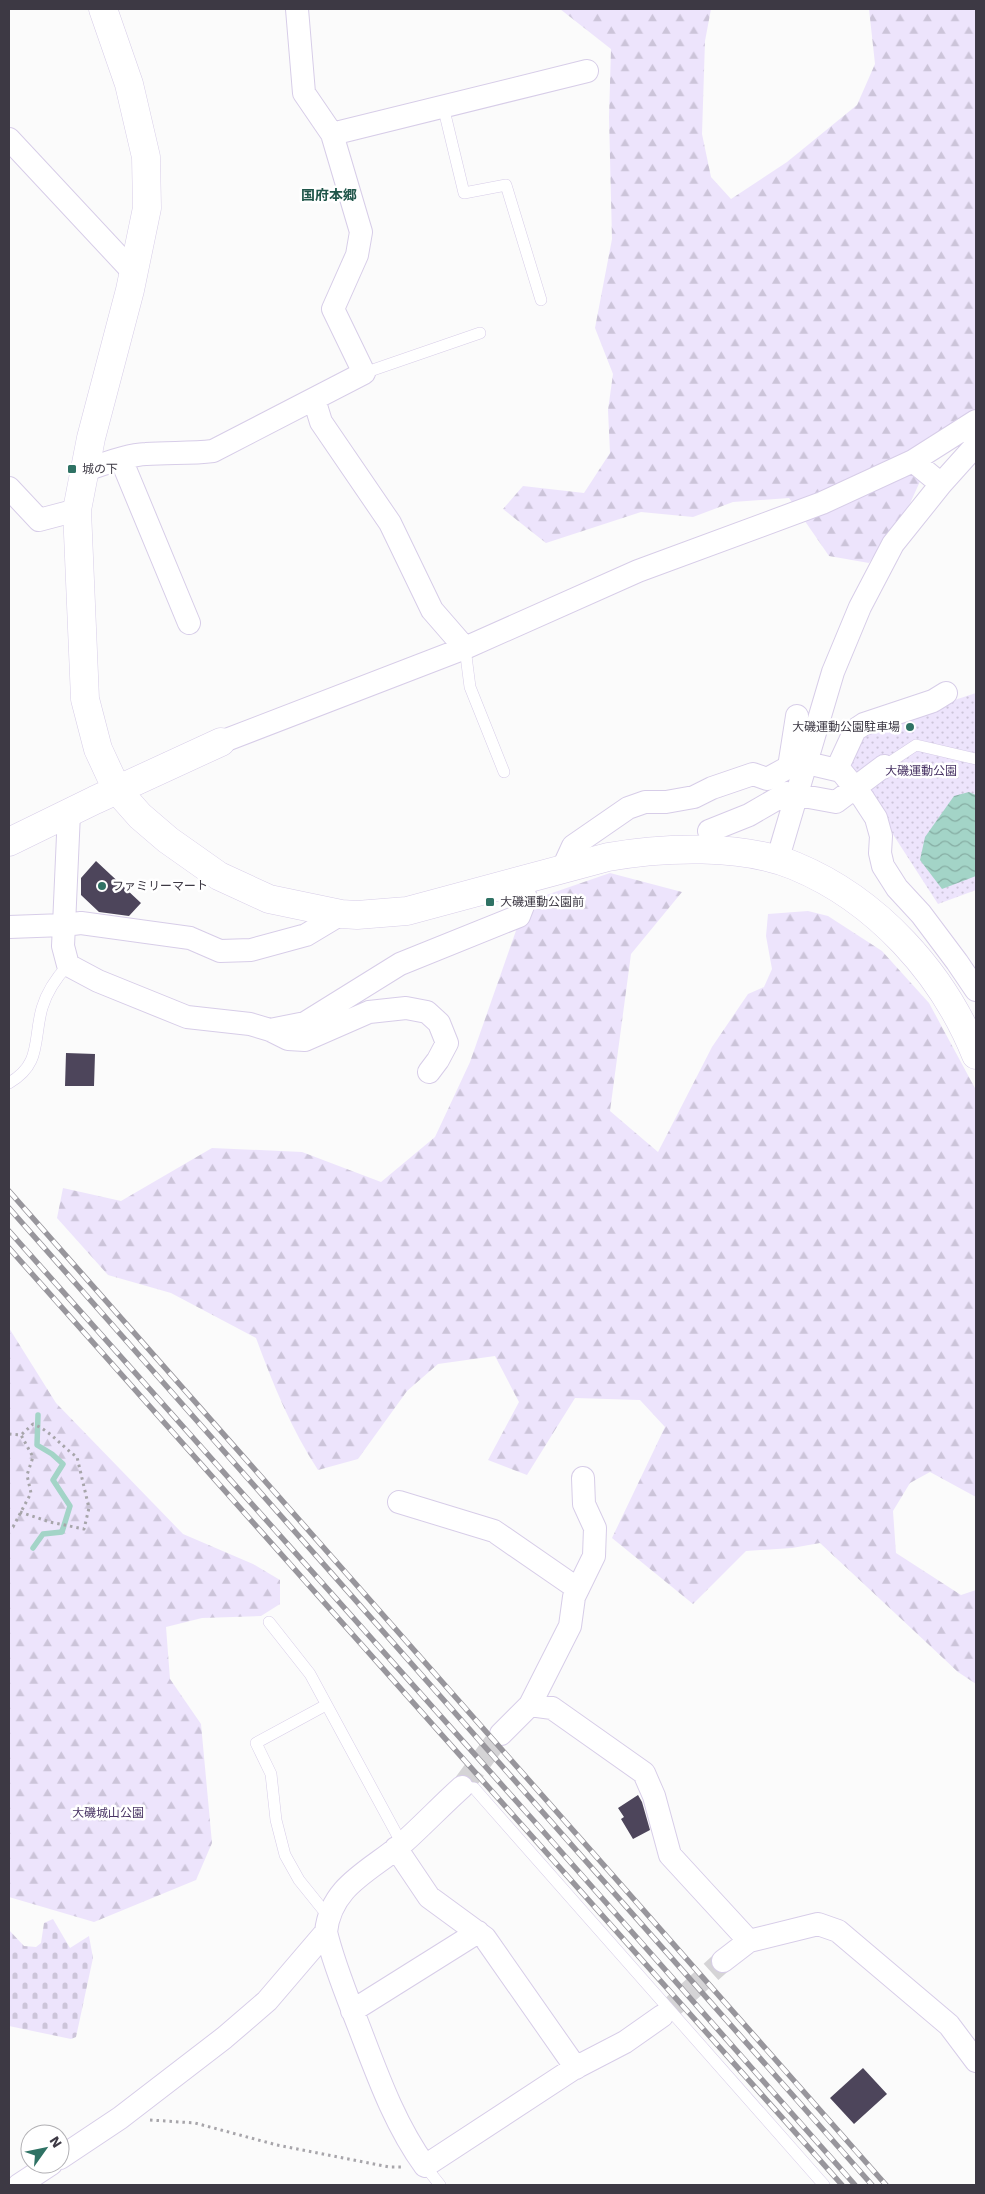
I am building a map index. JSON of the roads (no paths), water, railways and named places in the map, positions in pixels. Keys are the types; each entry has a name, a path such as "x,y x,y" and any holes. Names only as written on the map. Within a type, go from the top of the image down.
{"street":[{"path":"103,9 129,84 146,157 147,208 134,273 92,438 77,510 85,699 98,749 117,790 140,816 168,840 219,876 268,899 341,914 357,915 407,911 636,852 665,850 724,851 777,860 794,865 836,886 866,906 896,934 924,965 970,1038 976,1055"},
{"path":"85,470 145,454 213,452 364,373 333,309 357,255 361,232 332,134 304,93 297,9"},
{"path":"332,134 587,71"},
{"path":"9,138 134,273"},
{"path":"314,399 321,422 390,523 432,610 465,648"},
{"path":"9,842 221,742 465,648 638,571 822,503 913,461 976,421"},
{"path":"777,860 833,672 860,606 893,544 941,484 976,445"},
{"path":"121,459 189,623"},
{"path":"913,461 941,484"},
{"path":"9,488 40,520 77,510"},
{"path":"837,769 855,730 864,724 932,701 946,693"},
{"path":"562,870 573,846 628,808 645,802 666,802 694,797 712,788 753,774 767,779 789,767 797,716"},
{"path":"807,763 841,771 863,798 876,818 881,836 880,853 883,866 897,888 921,914 976,990"},
{"path":"709,831 749,814 786,792 836,802 884,766"},
{"path":"69,814 63,946 68,965 98,981 187,1017 250,1024 270,1030 288,1039 305,1040 369,1012 406,1008 428,1012 440,1023 447,1043 429,1072"},
{"path":"270,1030 305,1023 400,964 519,916 526,898 520,881"},
{"path":"9,927 81,923 190,938 220,951 251,950 306,935 341,914"},
{"path":"501,1734 530,1705 570,1626 574,1597 594,1556 595,1528 584,1504 583,1478"},
{"path":"399,1502 494,1531 578,1589"},
{"path":"530,1705 552,1708 644,1773 654,1796 670,1855 749,1941"},
{"path":"70,2151 120,2118 224,2038 267,2001 327,1924 347,1885 399,1846 462,1787"},
{"path":"399,1846 428,1897 486,1938 576,2068"},
{"path":"327,1924 333,1960 352,2011 375,2070 412,2148 422,2176 576,2068 669,2016"},
{"path":"723,1961 749,1941 818,1924 838,1931 949,2025 976,2061"},
{"path":"352,2011 478,1932"},
{"path":"19,2185 36,2174"}],"lane":[{"path":"443,106 464,193 506,185 541,300"},
{"path":"364,373 480,334"},
{"path":"465,648 470,687 504,772"},
{"path":"884,766 916,744 976,759"},
{"path":"9,1083 18,1077 33,1060 42,1008 53,982 68,965"},
{"path":"269,1622 310,1674 399,1846"},
{"path":"326,1704 256,1743 271,1774 276,1820 285,1855 327,1924"},
{"path":"462,1787 474,1788 669,2016 824,2185"},
{"path":"422,2176 440,2185"}],"water":[{"path":"969,792 976,795 976,876 942,889 920,860 925,837 954,796"}],"waterway":[{"path":"33,1548 43,1534 62,1532 70,1506 53,1480 63,1464 52,1454 37,1445 38,1415"}],"tunnel":[{"path":"462,1787 501,1734"},
{"path":"662,2016 723,1961"}],"railway":[{"path":"9,1191 886,2185"},
{"path":"9,1208 872,2185"},
{"path":"9,1231 855,2185"},
{"path":"9,1248 842,2185"}],"place":[{"name":"城の下","path":"72,469"},
{"name":"大磯運動公園駐車場","path":"910,727"},
{"name":"ファミリーマート","path":"102,886"},
{"name":"大磯運動公園前","path":"490,902"}],"district":[{"name":"国府本郷","path":"329,195"}],"park label":[{"name":"大磯運動公園","path":"921,771"},
{"name":"大磯城山公園","path":"108,1813"}]}
